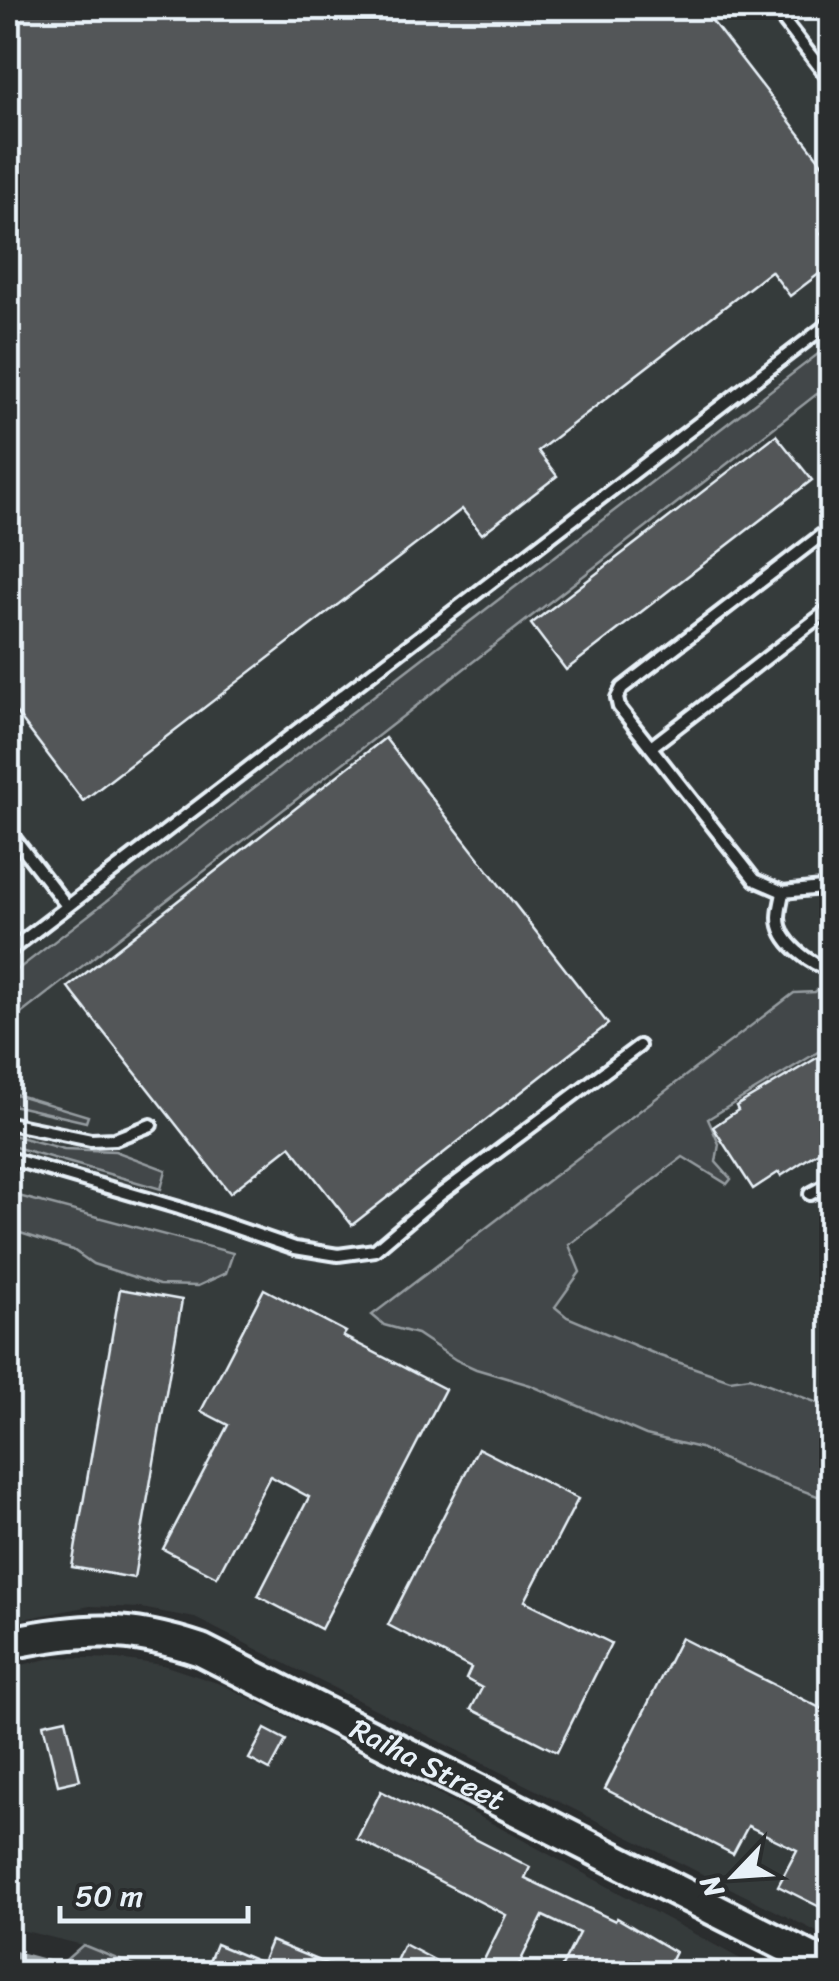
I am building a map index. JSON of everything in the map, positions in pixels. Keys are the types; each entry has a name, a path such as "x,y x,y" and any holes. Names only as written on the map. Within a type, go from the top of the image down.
{"main road":[{"name":"Raiha Street","path":"8,1644 64,1632 128,1631 157,1635 201,1650 832,1969"}],"lane":[{"path":"774,8 832,83"},
{"path":"8,952 832,322"},
{"path":"832,526 622,688 617,698 619,708 755,880 783,892 832,886"},
{"path":"651,747 832,608"},
{"path":"9,834 66,906"},
{"path":"783,892 779,924 787,938 805,958 832,970"},
{"path":"8,1158 179,1208 295,1248 338,1255 375,1250 441,1194 638,1046"},
{"path":"8,1123 91,1140 115,1139 151,1125"},
{"path":"810,1194 832,1182"}],"shaded area":[{"path":"8,8 812,8 832,36 831,1939 195,1618 141,1608 90,1606 8,1622"},
{"path":"831,344 831,383 8,1024 8,977"},
{"path":"823,984 831,984 831,1044 708,1119 719,1144 716,1162 731,1179 727,1184 683,1157 569,1245 580,1272 555,1307 567,1317 660,1356 730,1380 750,1377 831,1408 831,1501 741,1468 700,1448 646,1435 530,1385 476,1369 417,1334 384,1325 372,1315 794,993 815,992"},
{"path":"8,1092 88,1116 86,1122 8,1104"},
{"path":"8,1134 64,1149 115,1151 166,1170 161,1189 8,1145"},
{"path":"8,1194 233,1253 226,1273 198,1286 159,1285 93,1264 73,1250 8,1229"},
{"path":"57,1657 163,1665 223,1685 387,1766 766,1973 151,1973 83,1945 8,1927 8,1668"},
{"path":"83,1945 151,1973 51,1973"}],"building":[{"path":"8,8 702,8 832,176 832,224 821,233 832,247 832,264 790,296 771,271 538,451 557,476 482,534 462,509 83,801 8,702"},
{"path":"776,435 812,480 566,670 531,624"},
{"path":"385,738 608,1024 352,1225 290,1146 230,1193 68,987"},
{"path":"832,1049 832,1143 753,1189 713,1127 738,1110 736,1106"},
{"path":"120,1289 182,1300 134,1578 72,1567"},
{"path":"264,1289 445,1389 321,1629 258,1596 309,1497 270,1476 217,1577 163,1549 228,1425 201,1411"},
{"path":"478,1448 578,1499 525,1601 611,1643 557,1752 471,1709 482,1688 466,1679 471,1668 388,1625"},
{"path":"681,1638 832,1714 832,1913 778,1886 797,1850 748,1826 733,1854 605,1789"},
{"path":"66,1719 80,1780 58,1785 43,1724"},
{"path":"265,1729 286,1740 270,1770 249,1759"},
{"path":"381,1791 530,1867 525,1878 615,1921 617,1918 675,1952 664,1974 635,1960 628,1974 558,1974 579,1933 543,1916 514,1974 477,1974 506,1915 357,1839"},
{"path":"271,1941 349,1974 204,1974 216,1944 262,1963"},
{"path":"404,1944 461,1974 390,1974"}],"waterway":[{"path":"8,1953 86,1974"}]}
